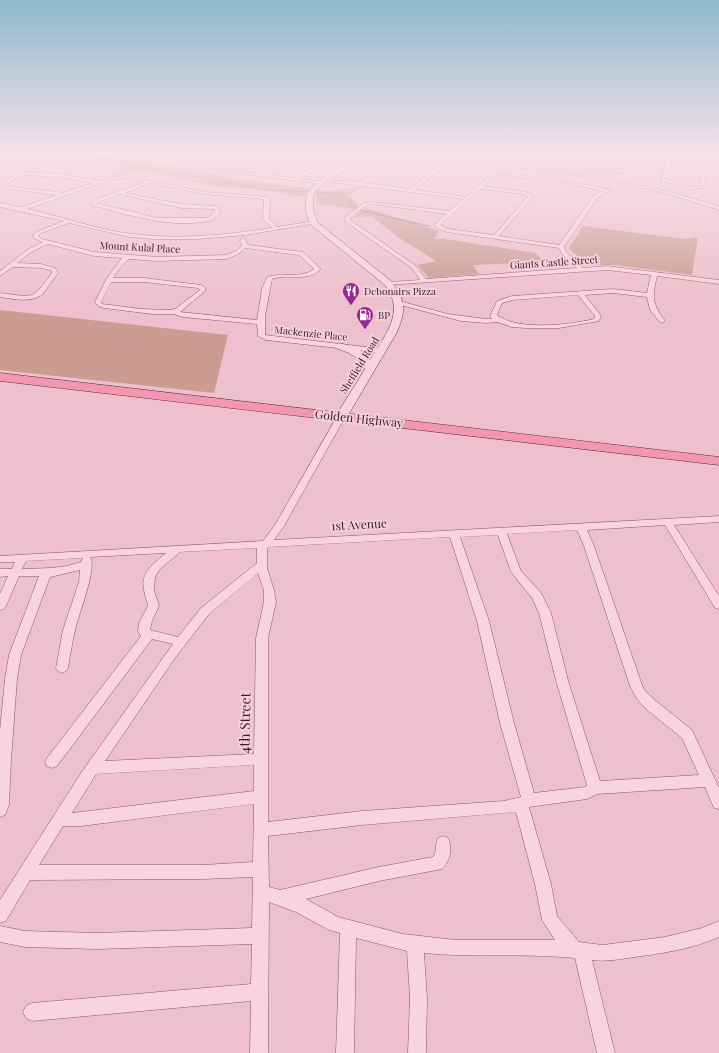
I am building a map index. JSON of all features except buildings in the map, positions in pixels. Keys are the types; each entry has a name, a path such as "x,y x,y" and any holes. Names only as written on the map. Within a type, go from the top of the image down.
{"main road":[{"name":"Golden Highway","path":"0,373 719,461"},
{"name":"Golden Highway","path":"0,377 719,456"}],"street":[{"path":"21,209 35,204"},
{"path":"94,204 147,218 178,221 207,220 211,219 218,211 215,208 172,204"},
{"path":"268,204 266,219 276,229"},
{"path":"310,204 311,215 314,223 389,284 395,292 399,303 472,321 489,322 497,320 533,328 597,320 598,316 580,293"},
{"path":"366,204 347,218 348,221 414,267 424,281"},
{"path":"382,204 448,213"},
{"path":"458,204 438,222 439,227 447,230 562,247"},
{"path":"495,237 524,204"},
{"path":"582,270 564,254 562,247 591,204"},
{"path":"708,204 718,207"},
{"path":"0,206 21,209 133,236 175,238 238,235 314,223"},
{"path":"48,242 37,239 35,236 39,232 69,221"},
{"path":"238,235 244,242 245,246"},
{"path":"0,274 29,251 48,242"},
{"name":"Mount Kulal Place","path":"48,242 94,254 160,259 224,257 234,254 245,246"},
{"name":"Mackenzie Place","path":"245,246 301,253 318,269 310,274 277,275 268,278 260,322 260,334 266,338 382,351"},
{"path":"127,257 116,268 109,280 98,302 100,304 106,307 153,312 175,312 189,316 260,322"},
{"path":"0,295 26,298 36,296 41,293 55,273 53,269 42,266 12,265"},
{"name":"Giants Castle Street","path":"389,284 582,270 619,269 719,282"},
{"path":"654,274 649,295 652,311 662,321"},
{"path":"109,280 144,280 203,288 203,290 175,312"},
{"path":"497,320 493,316 497,304 502,300 613,290 649,295"},
{"name":"Sheffield Road","path":"342,414 382,351 398,318 399,303"},
{"path":"339,346 354,351 364,357 370,369"},
{"path":"265,543 279,526 342,414"},
{"name":"1st Avenue","path":"0,559 87,559 177,549 265,543 719,519"},
{"path":"668,521 719,605"},
{"path":"580,526 592,554 636,686 641,695 651,705 687,734 719,803"},
{"path":"501,530 516,572 537,596 545,613 563,684 596,788"},
{"path":"454,533 483,621 525,802 550,920 564,940 578,950 606,1053"},
{"name":"4th Street","path":"259,1053 262,638 270,602 262,564 262,549 265,543"},
{"path":"177,549 170,557 153,569 148,580 149,591 154,605 153,609 147,616 144,631 149,634 181,642"},
{"path":"0,606 22,558"},
{"path":"0,573 51,572 68,570 87,559"},
{"path":"62,668 69,630 84,582 87,559"},
{"path":"0,915 92,768 181,642 205,611 262,564"},
{"path":"0,810 2,805 4,760 11,679 15,655 42,581 45,575 51,572"},
{"path":"52,762 149,634"},
{"path":"92,768 260,759"},
{"path":"261,830 362,818 504,807 525,802 587,793 596,788 709,781"},
{"path":"59,820 80,819 260,797"},
{"path":"279,898 379,874 437,864 442,860 443,843"},
{"path":"26,874 203,872 261,869"},
{"path":"261,892 300,905 335,924 348,928 403,942 456,948 544,947 603,953 658,946 703,936 719,929"},
{"path":"345,1053 348,928"},
{"path":"0,934 25,939 97,941 260,936"},
{"path":"415,943 419,977 417,1053"},
{"path":"32,1012 260,992"}],"shaded area":[{"path":"318,204 357,204 358,207 356,209"},
{"path":"366,208 439,231 434,239 445,239 536,253 544,262 473,265 479,274 429,278 417,265 436,261 398,237 371,216 352,218"},
{"path":"583,226 685,239 698,237 692,275 617,265 585,265 569,248"},
{"path":"0,310 228,335 214,393 0,370"}],"waterway":[{"path":"351,204 356,209"},
{"path":"359,210 429,226"}],"place":[{"name":"Debonairs Pizza","path":"351,306"},
{"name":"BP","path":"365,330"}]}
